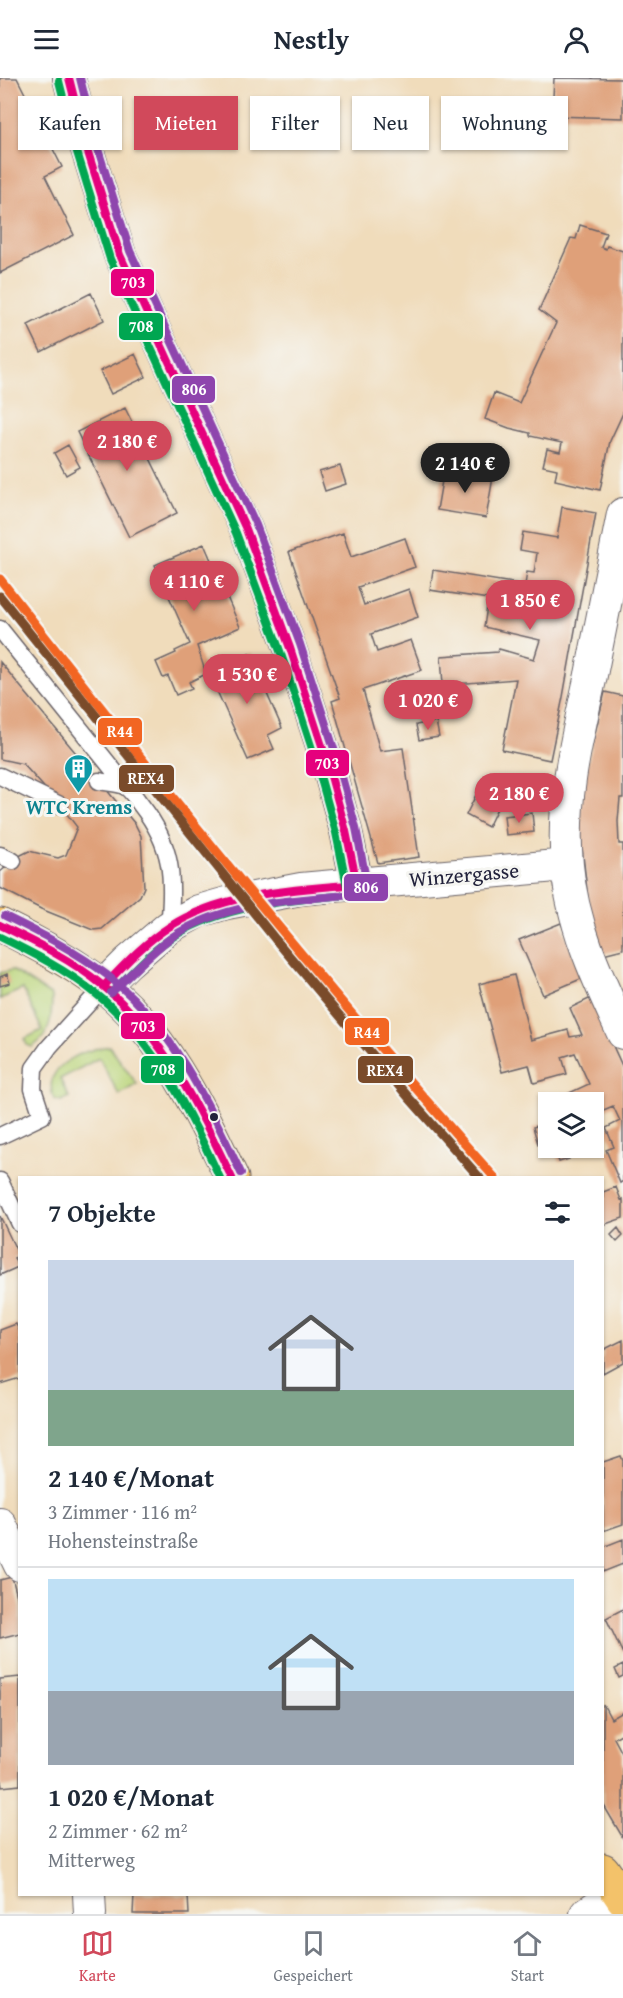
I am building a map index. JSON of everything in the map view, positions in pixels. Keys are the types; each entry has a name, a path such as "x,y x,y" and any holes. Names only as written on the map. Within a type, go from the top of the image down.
{"main road":[{"path":"0,925 47,949 104,986 127,1008 175,1069 192,1097 231,1176"}],"street":[{"path":"69,78 87,149 120,255 246,529 290,648 326,758 346,831 357,884"},
{"path":"623,514 610,644 572,763 566,822 567,865 577,923 589,958 623,1033"},
{"name":"Winzergasse","path":"104,986 169,927 199,911 227,903 301,889 567,865"},
{"path":"0,1524 18,1561"},
{"path":"586,1914 617,1889"},
{"path":"89,1896 90,1914"}],"lane":[{"path":"0,629 148,815 162,840 170,864 173,893 169,927"},
{"path":"2,777 35,778"},
{"path":"2,777 60,805"},
{"path":"99,781 127,787"},
{"path":"0,1136 42,1116 33,1089 34,1068 49,1047 104,986"},
{"path":"0,1181 18,1220"}],"green space":[{"path":"12,970 52,996 51,1018 47,1031 32,1047 27,1045 24,1039 42,1030 23,989 0,999 0,973"},
{"path":"109,1046 137,1084 119,1095 99,1058 60,1079 69,1097 61,1101 54,1099 51,1087 53,1077 59,1068 67,1061 88,1051"}],"building":[{"path":"0,78 17,78 26,96 18,96 18,150 53,150 62,167 45,176 74,235 0,273"},
{"path":"554,78 623,79 623,118 568,116 568,96 553,96"},
{"path":"580,225 606,233 601,247 606,249 607,246 623,251 623,413 610,441 600,490 555,480 557,469 543,466 547,449 560,452 562,443 530,436 530,433 485,419 494,393 519,403 556,323 539,310 571,238 576,239"},
{"path":"91,293 104,320 41,352 28,325"},
{"path":"135,354 146,377 111,394 100,371"},
{"path":"125,408 177,513 129,537 77,432"},
{"path":"68,445 80,467 66,475 54,453"},
{"path":"340,466 346,484 325,491 319,472"},
{"path":"444,469 493,477 486,518 437,510"},
{"path":"562,507 596,513 550,760 502,750 516,679 443,685 441,656 498,652 499,649 534,659 540,640 484,627 488,599 430,590 433,570 525,585 527,572 534,573 537,553 520,550 523,532 557,538"},
{"path":"343,533 351,557 405,538 415,567 358,587 364,605 409,589 418,617 371,634 377,652 411,640 422,670 363,690 380,751 403,748 419,857 378,863 332,701 340,698 289,552"},
{"path":"204,544 240,627 197,646 206,674 189,682 192,688 176,695 168,676 163,678 156,662 190,644 155,565"},
{"path":"249,653 282,728 268,735 274,749 248,760 208,671"},
{"name":"WTC Krems","path":"0,662 135,824 141,836 144,887 140,896 102,929 93,930 41,909 0,888 0,872 29,851 58,858 66,855 77,827 23,764 0,759"},
{"path":"605,692 623,696 623,798 620,798 618,821 619,844 623,844 623,949 599,955 591,924 579,821 586,770"},
{"path":"436,721 439,737 419,740 416,725"},
{"path":"479,789 501,800 488,827 466,815"},
{"path":"532,813 534,832 506,835 504,816"},
{"path":"561,923 583,978 543,995 519,940"},
{"path":"7,974 10,983 0,986 0,977"},
{"path":"514,975 531,1040 568,1030 570,1037 582,1035 570,1008 591,998 623,1068 623,1181 620,1183 606,1150 614,1147 606,1128 620,1121 613,1106 604,1110 604,1092 572,1092 589,1084 575,1053 562,1057 567,1074 534,1083 529,1065 502,1072 479,984"},
{"path":"538,1126 538,1144 533,1127"},
{"path":"558,1158 569,1158 569,1159 559,1162"},
{"path":"616,1187 621,1200 623,1199 623,1218 604,1225 604,1192"},
{"path":"0,1216 18,1254 14,1258 18,1267 0,1275"},
{"path":"618,1228 623,1236 617,1242 611,1235"},
{"path":"16,1324 18,1328 18,1379 0,1384 0,1330"},
{"path":"623,1340 623,1362 604,1372 604,1350"},
{"path":"621,1456 623,1461 623,1524 604,1531 604,1462"},
{"path":"623,1539 623,1564 604,1572 604,1547"},
{"path":"12,1577 18,1600 18,1634 0,1638 0,1580"},
{"path":"623,1609 623,1654 606,1618"},
{"path":"623,1665 623,1676 619,1678 615,1669"},
{"path":"18,1677 18,1785 2,1787 0,1775 0,1679"},
{"path":"604,1706 611,1719 623,1712 623,1733 614,1738 623,1755 623,1838 604,1806"},
{"path":"134,1896 188,1896 189,1914 133,1914"}],"transit line":[{"name":"703","path":"69,78 87,149 120,255 246,529 290,648 326,758 346,831 357,884"},
{"name":"806","path":"80,78 97,146 130,251 256,525 300,644 336,755 356,828 367,884 365,891 359,894 262,904 238,909 193,925 164,943 111,993"},
{"name":"708","path":"59,81 77,152 110,259 236,533 280,651 316,761 336,833 347,886"},
{"name":"R44","path":"0,579 242,883 367,1032 493,1176"},
{"name":"REX4","path":"0,596 275,939 478,1176"},
{"name":"703","path":"104,986 151,940 190,915 213,906 260,895 357,884"},
{"name":"708","path":"111,993 158,948 197,924 218,916 264,905 358,894"},
{"name":"806","path":"5,916 95,966 130,995 151,1017 186,1066 241,1173"},
{"name":"703","path":"0,925 78,967 124,1005 144,1027 178,1074 231,1176"},
{"name":"708","path":"0,937 73,977 95,993 135,1032 168,1078 219,1176"}],"place":[{"name":"WTC Krems","path":"79,794"}]}
